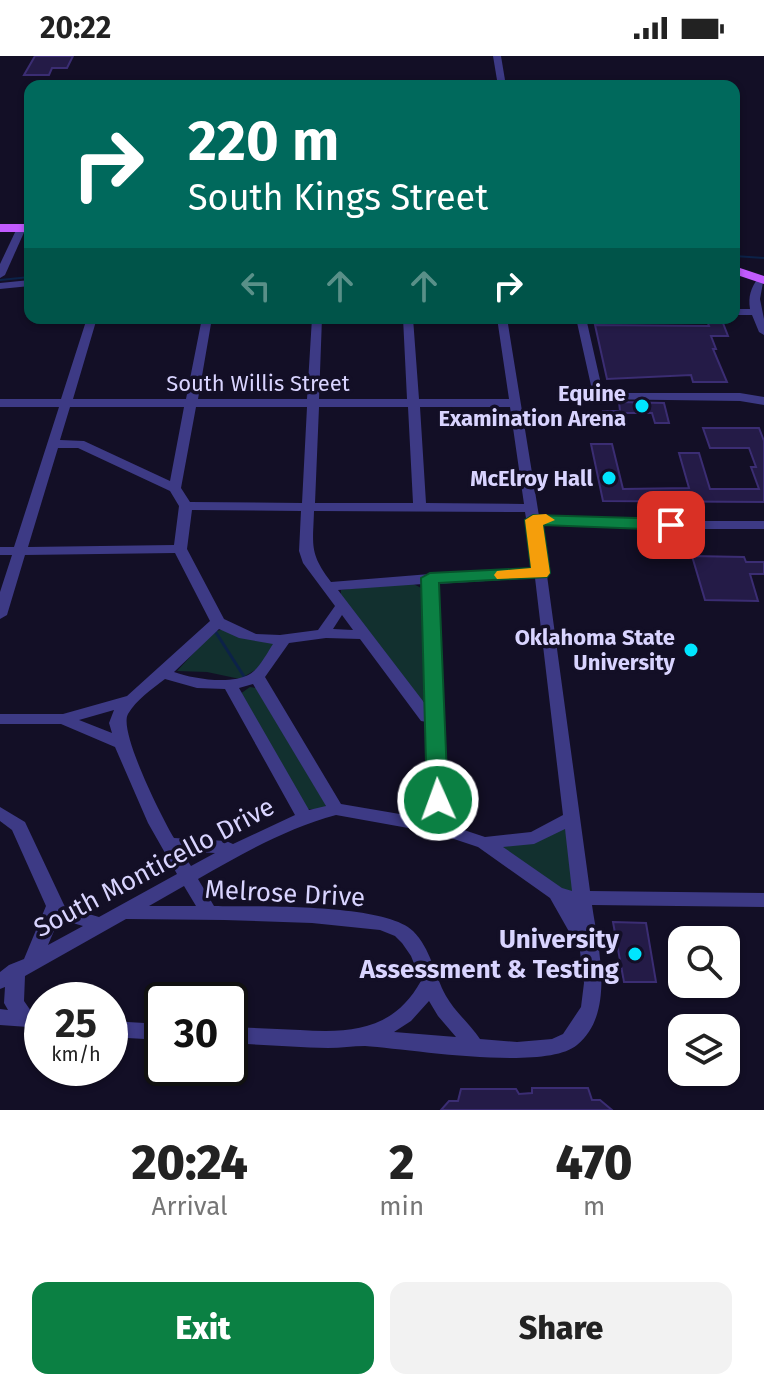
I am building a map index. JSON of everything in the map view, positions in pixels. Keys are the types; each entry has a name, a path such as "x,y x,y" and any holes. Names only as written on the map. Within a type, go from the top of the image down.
{"main road":[{"path":"0,228 24,228"},
{"path":"740,273 762,285"}],"street":[{"path":"497,56 501,80"},
{"path":"0,275 24,230"},
{"path":"0,286 24,284"},
{"path":"762,285 755,312 764,332"},
{"path":"740,312 755,312"},
{"path":"0,615 90,324"},
{"path":"175,488 206,324"},
{"path":"317,324 306,551 310,563 427,717 435,719"},
{"path":"408,324 420,507"},
{"path":"503,324 541,573 582,898 764,900"},
{"path":"582,324 598,397 740,397 764,393"},
{"path":"740,397 764,401"},
{"name":"South Willis Street","path":"0,403 515,403"},
{"path":"53,444 80,444 175,488 186,506 180,549 218,622 232,631 260,640 283,641 323,633 365,633"},
{"path":"186,506 420,507 649,525 764,525"},
{"path":"0,551 180,549"},
{"path":"329,586 541,573"},
{"path":"430,578 438,827"},
{"path":"323,633 339,610 345,607"},
{"path":"209,913 156,823 122,744 117,723 120,713 132,700 218,622"},
{"path":"157,678 209,684 247,681 257,677 283,641"},
{"path":"257,677 336,809"},
{"path":"229,683 305,817"},
{"path":"0,719 63,719 132,700"},
{"path":"63,719 122,744"},
{"name":"South Monticello Drive","path":"16,971 229,853 305,817 336,809 438,827 484,843 556,893 582,898 593,983 591,1007 570,1040 553,1047 507,1049 361,1038"},
{"path":"0,813 19,826 55,906 63,916 99,924"},
{"path":"484,843 534,838 570,819"},
{"path":"169,844 226,847 229,853"},
{"name":"South Monticello Drive","path":"556,893 589,953"},
{"path":"24,1011 14,1003 16,971 55,906"},
{"name":"Melrose Drive","path":"122,912 320,917 388,926 401,932 426,964 430,982 442,1006 475,1047"},
{"path":"248,1036 331,1040 361,1038 402,1021 420,1001 430,982"},
{"path":"0,1017 24,1018"}],"green space":[{"path":"410,582 423,589 425,699 422,703 341,595 341,590"},
{"path":"224,629 276,643 257,669 240,679 207,672 177,671 213,632"},
{"path":"250,687 256,688 326,805 324,809 307,809 240,694"},
{"path":"563,820 582,898 568,898 484,843 513,842"}],"building":[{"path":"35,56 73,56 67,68 52,68 49,75 24,75"},
{"path":"723,324 728,336 711,336 727,382 693,382 691,375 607,379 595,325"},
{"path":"619,402 664,403 669,423 655,423 652,413 623,413 626,427 606,427 603,411 620,411"},
{"name":"McElroy Hall","path":"703,428 759,428 764,441 764,502 603,501 591,444 612,444 623,489 689,488 679,453 699,453 710,489 759,489 751,467 756,467 749,448 710,448"},
{"path":"692,556 744,557 746,562 764,562 764,574 750,574 758,601 705,600"},
{"name":"University Assessment & Testing","path":"613,922 646,923 656,982 624,982"},
{"path":"532,1088 588,1088 592,1100 600,1100 612,1110 441,1110 449,1101 458,1101 461,1089 516,1089 519,1094 532,1093"}],"waterway":[{"path":"740,256 764,258"},
{"path":"0,280 24,278"},
{"path":"215,631 245,678"}],"slow traffic":[{"path":"503,575 541,573 533,520 546,520"}],"place":[{"name":"Equine Examination Arena","path":"642,406"},
{"name":"McElroy Hall","path":"609,478"},
{"name":"Oklahoma State University","path":"691,650"},
{"name":"University Assessment & Testing","path":"635,954"}],"route":[{"path":"438,800 430,578 541,573 533,520 671,525"}]}
